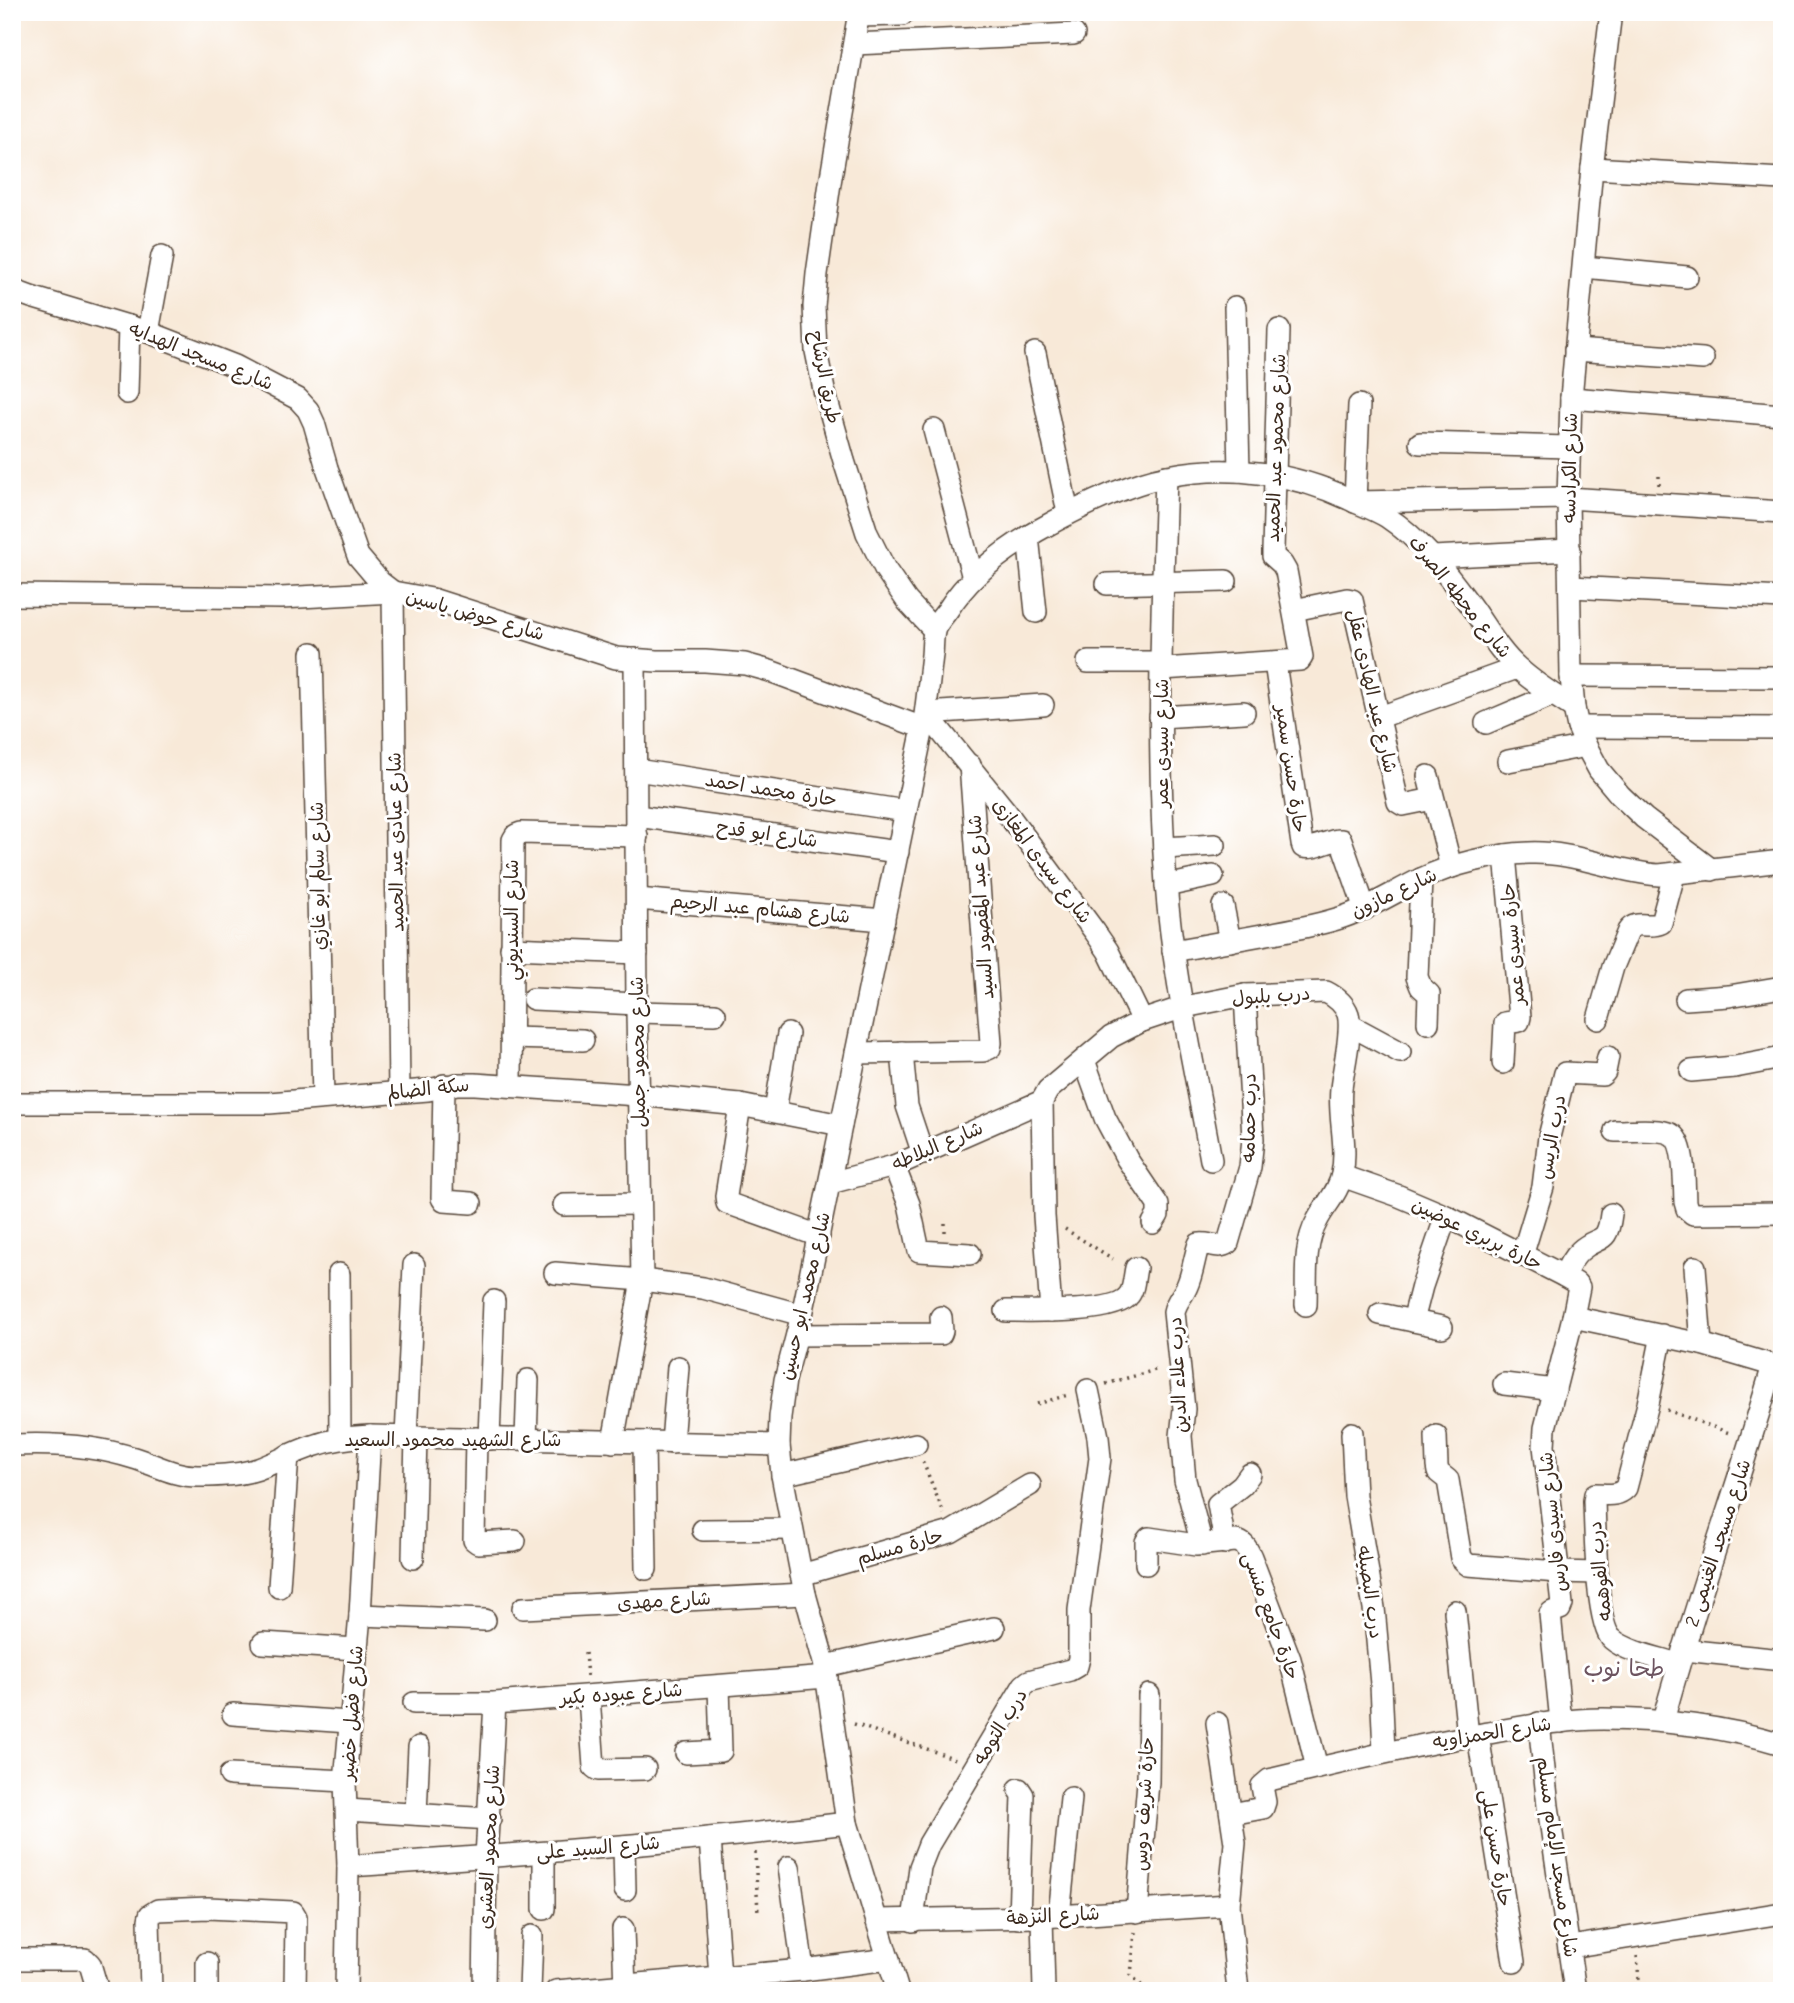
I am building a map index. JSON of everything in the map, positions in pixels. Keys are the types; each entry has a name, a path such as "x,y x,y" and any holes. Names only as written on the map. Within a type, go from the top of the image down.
{"street":[{"name":"طريق الرشاح","path":"905,12 902,15 859,14 830,183 814,306 817,351 824,390 867,533 885,569 907,601 934,629"},
{"name":"شارع الكرادسه","path":"1611,12 1592,168 1568,447 1571,676 1579,727 1599,770 1644,818 1712,870"},
{"path":"854,44 1074,34"},
{"path":"1592,168 1782,179"},
{"path":"127,393 139,329 162,256"},
{"path":"1584,267 1687,277"},
{"name":"شارع مسجد الهدايه","path":"12,290 139,329 235,366 299,399 314,423 358,556 393,593"},
{"path":"1235,307 1239,471"},
{"name":"شارع محمود عبد الحميد","path":"1275,663 1300,660 1302,657 1285,567 1273,556 1279,330"},
{"path":"1576,350 1703,359"},
{"path":"1035,353 1068,513"},
{"path":"1571,398 1782,415"},
{"path":"1359,405 1355,502 1568,498 1782,512"},
{"path":"934,430 973,578"},
{"path":"1420,443 1568,447"},
{"name":"شارع محطه الصرف","path":"934,629 973,578 1000,554 1068,513 1166,476 1204,471 1276,475 1334,492 1384,515 1411,534 1433,557 1517,668 1552,695 1579,727"},
{"name":"شارع سيدى عمر","path":"1166,476 1160,717 1166,886 1173,951 1211,1160"},
{"path":"1028,536 1036,612"},
{"path":"1433,557 1570,550"},
{"path":"1107,584 1226,581"},
{"path":"1571,587 1782,598"},
{"name":"شارع حوض ياسين","path":"12,595 281,598 393,593 432,600 616,658 745,664 925,720"},
{"name":"شارع عبادى عبد الحميد","path":"393,593 399,1092"},
{"name":"شارع عبد الهادى عقل","path":"1294,610 1352,600 1399,804 1433,799"},
{"name":"شارع محمد ابو حسين","path":"898,1991 847,1823 826,1672 803,1585 782,1475 779,1445 785,1380 819,1236 925,720 934,629"},
{"name":"شارع سالم ابو غازي","path":"312,653 323,1098"},
{"name":"شارع محمود جميل","path":"613,1442 642,1280 635,659"},
{"path":"1088,662 1162,665 1275,663"},
{"name":"حارة حسن سمير","path":"1275,663 1302,844 1309,849 1336,839 1341,840 1365,909"},
{"path":"1380,717 1517,668"},
{"path":"1571,676 1782,677"},
{"path":"1486,723 1552,695"},
{"path":"925,720 1043,705"},
{"path":"1160,717 1244,712"},
{"name":"شارع سيدى المغازى","path":"925,720 970,765 1108,951 1142,1021"},
{"path":"1508,761 1579,727 1782,728"},
{"name":"شارع عبد المقصود السيد","path":"902,1052 983,1051 990,1048 970,765"},
{"name":"حارة محمد احمد","path":"636,770 906,811"},
{"path":"1428,776 1451,867"},
{"name":"شارع ابو قدح","path":"637,826 898,852"},
{"name":"شارع السنديوني","path":"511,1085 513,840 521,832 637,826"},
{"path":"1164,848 1215,845"},
{"name":"شارع مازون","path":"1173,951 1317,925 1365,909 1421,879 1451,867 1505,855 1548,853 1642,874 1674,875 1782,861"},
{"name":"حارة سيدى عمر","path":"1503,1063 1505,1023 1520,1019 1505,855"},
{"path":"1598,1019 1613,967 1628,931 1636,924 1653,926 1661,923 1674,875"},
{"path":"1166,886 1213,876"},
{"path":"1421,879 1418,977 1421,986 1429,994 1428,1023"},
{"name":"شارع هشام عبد الرحيم","path":"637,899 884,920"},
{"path":"1223,906 1230,941"},
{"path":"511,948 637,953"},
{"path":"1686,999 1729,996 1782,987"},
{"name":"درب بلبول","path":"1042,1101 1052,1086 1111,1038 1142,1021 1184,1007 1245,995 1326,992 1336,997 1343,1005 1350,1026"},
{"name":"درب حمامه","path":"1230,1239 1250,1167 1253,1139 1245,995"},
{"path":"533,999 715,1014"},
{"path":"1306,1305 1307,1251 1310,1239 1316,1222 1338,1189 1342,1176 1344,1155 1340,1091 1350,1026 1400,1052"},
{"path":"775,1111 788,1034"},
{"path":"511,1038 583,1040"},
{"path":"856,1053 902,1052 907,1106 923,1154"},
{"name":"درب الريس","path":"1522,1256 1543,1187 1549,1137 1565,1073 1602,1075 1608,1057"},
{"path":"1691,1071 1735,1068 1782,1058"},
{"path":"1084,1060 1105,1118 1157,1205 1158,1214 1153,1223"},
{"name":"سكة الضالم","path":"12,1103 240,1104 428,1090 457,1084 511,1085 740,1105 841,1125"},
{"path":"443,1086 442,1198 444,1201 471,1203"},
{"path":"1042,1101 1044,1216 1051,1311"},
{"name":"شارع البلاطه","path":"830,1183 894,1166 1042,1101"},
{"path":"740,1105 727,1203 819,1236"},
{"path":"1615,1131 1660,1131 1670,1133 1678,1140 1685,1202 1687,1209 1693,1214 1782,1213"},
{"path":"894,1166 909,1204 919,1251 970,1254"},
{"name":"حارة بربري عوضين","path":"1342,1176 1446,1216 1576,1283 1579,1287 1573,1317"},
{"path":"564,1205 640,1204"},
{"path":"1564,1276 1570,1262 1580,1251 1606,1236 1611,1214"},
{"path":"1413,1321 1446,1216"},
{"name":"درب علاء الدين","path":"1202,1545 1185,1480 1181,1436 1184,1409 1174,1312 1178,1298 1189,1281 1199,1244 1220,1247 1230,1239"},
{"path":"413,1558 411,1437 414,1265"},
{"path":"1695,1267 1701,1344"},
{"path":"1006,1311 1051,1311 1110,1306 1123,1301 1130,1294 1136,1268"},
{"path":"339,1273 340,1438"},
{"path":"555,1273 703,1288 800,1325 937,1335 942,1331 941,1317"},
{"path":"494,1301 474,1540 478,1543 515,1541"},
{"path":"1380,1314 1442,1327"},
{"path":"1573,1317 1701,1344 1777,1367"},
{"name":"شارع سيدى فارس","path":"1561,1722 1550,1615 1561,1607 1544,1446 1545,1428 1573,1317"},
{"name":"درب الفوهمه","path":"1662,1335 1648,1404 1626,1488 1615,1495 1595,1494 1594,1497 1597,1573 1605,1627 1609,1636 1621,1645 1680,1657"},
{"path":"672,1443 678,1367"},
{"name":"شارع مسجد الغنيمى 2","path":"1663,1721 1680,1657 1777,1367"},
{"path":"526,1439 528,1380"},
{"path":"1504,1384 1555,1390"},
{"name":"درب التومه","path":"913,1921 920,1867 929,1844 1024,1685 1029,1681 1070,1670 1077,1665 1079,1610 1100,1458 1088,1390"},
{"name":"درب البصيله","path":"1352,1433 1355,1496 1374,1608 1384,1752"},
{"name":"شارع الشهيد محمود السعيد","path":"12,1446 63,1444 100,1449 135,1458 165,1471 196,1476 228,1476 259,1468 288,1455 340,1438 370,1436 779,1445"},
{"name":"شارع فضل خضير","path":"346,1991 348,1866 345,1781 360,1615 370,1436"},
{"path":"1436,1436 1438,1472 1448,1480 1464,1564 1597,1573"},
{"path":"644,1442 646,1569"},
{"path":"782,1475 916,1444"},
{"path":"279,1587 288,1455"},
{"path":"1225,1543 1218,1504 1242,1485 1250,1474"},
{"name":"حارة مسلم","path":"803,1585 951,1532 1030,1485"},
{"path":"702,1530 792,1529"},
{"name":"حارة جامع منسى","path":"1146,1564 1146,1542 1149,1538 1202,1545 1241,1542 1251,1557 1290,1659 1317,1768"},
{"name":"شارع مهدى","path":"523,1608 803,1585"},
{"name":"حارة حسن على","path":"1454,1611 1473,1735 1514,1962"},
{"path":"360,1615 485,1620"},
{"name":"شارع عبوده بكير","path":"414,1703 495,1703 719,1686 826,1672 994,1628"},
{"path":"263,1643 356,1649"},
{"path":"1680,1657 1782,1660"},
{"path":"686,1753 721,1751 719,1686"},
{"name":"حارة شريف دوس","path":"1137,1912 1148,1782 1149,1695"},
{"path":"589,1697 594,1767 598,1770 645,1769"},
{"name":"شارع محمود العشرى","path":"484,1991 486,1857 495,1703"},
{"path":"233,1714 349,1722"},
{"name":"شارع الحمزاويه","path":"1231,1814 1264,1808 1262,1786 1269,1780 1384,1752 1539,1723 1601,1719 1663,1721 1760,1737 1782,1744"},
{"path":"1217,1723 1235,1843 1229,1905 1238,1991"},
{"name":"شارع مسجد الإمام مسلم","path":"1539,1723 1548,1806 1575,1991"},
{"path":"416,1814 419,1747"},
{"path":"230,1775 345,1781"},
{"path":"1019,1789 1023,1795 1019,1918"},
{"path":"1044,1991 1050,1917 1071,1798"},
{"path":"347,1810 490,1819"},
{"name":"شارع السيد على","path":"348,1866 754,1835 847,1823"},
{"path":"710,1838 713,1982"},
{"path":"624,1846 625,1890"},
{"path":"544,1853 544,1909"},
{"path":"789,1867 803,1970"},
{"name":"شارع النزهة","path":"877,1920 1050,1917 1229,1905"},
{"path":"151,1991 150,1915 158,1910 208,1908 293,1912 296,1917 295,1991"},
{"path":"1570,1947 1782,1913"},
{"path":"623,1929 625,1988"},
{"path":"530,1991 532,1936"},
{"path":"12,1959 85,1959 90,1964 98,1991"},
{"path":"556,1991 713,1982 889,1959"},
{"path":"207,1963 207,1991"}],"path":[{"path":"1044,1216 1113,1259"},
{"path":"1648,1404 1751,1441"},
{"path":"916,1444 951,1532"},
{"path":"832,1717 975,1766"},
{"path":"754,1835 758,1913"},
{"path":"1137,1912 1131,1975 1147,1991"},
{"path":"1635,1936 1640,1991"}],"district":[{"name":"طحا نوب","path":"1624,1668"}]}
